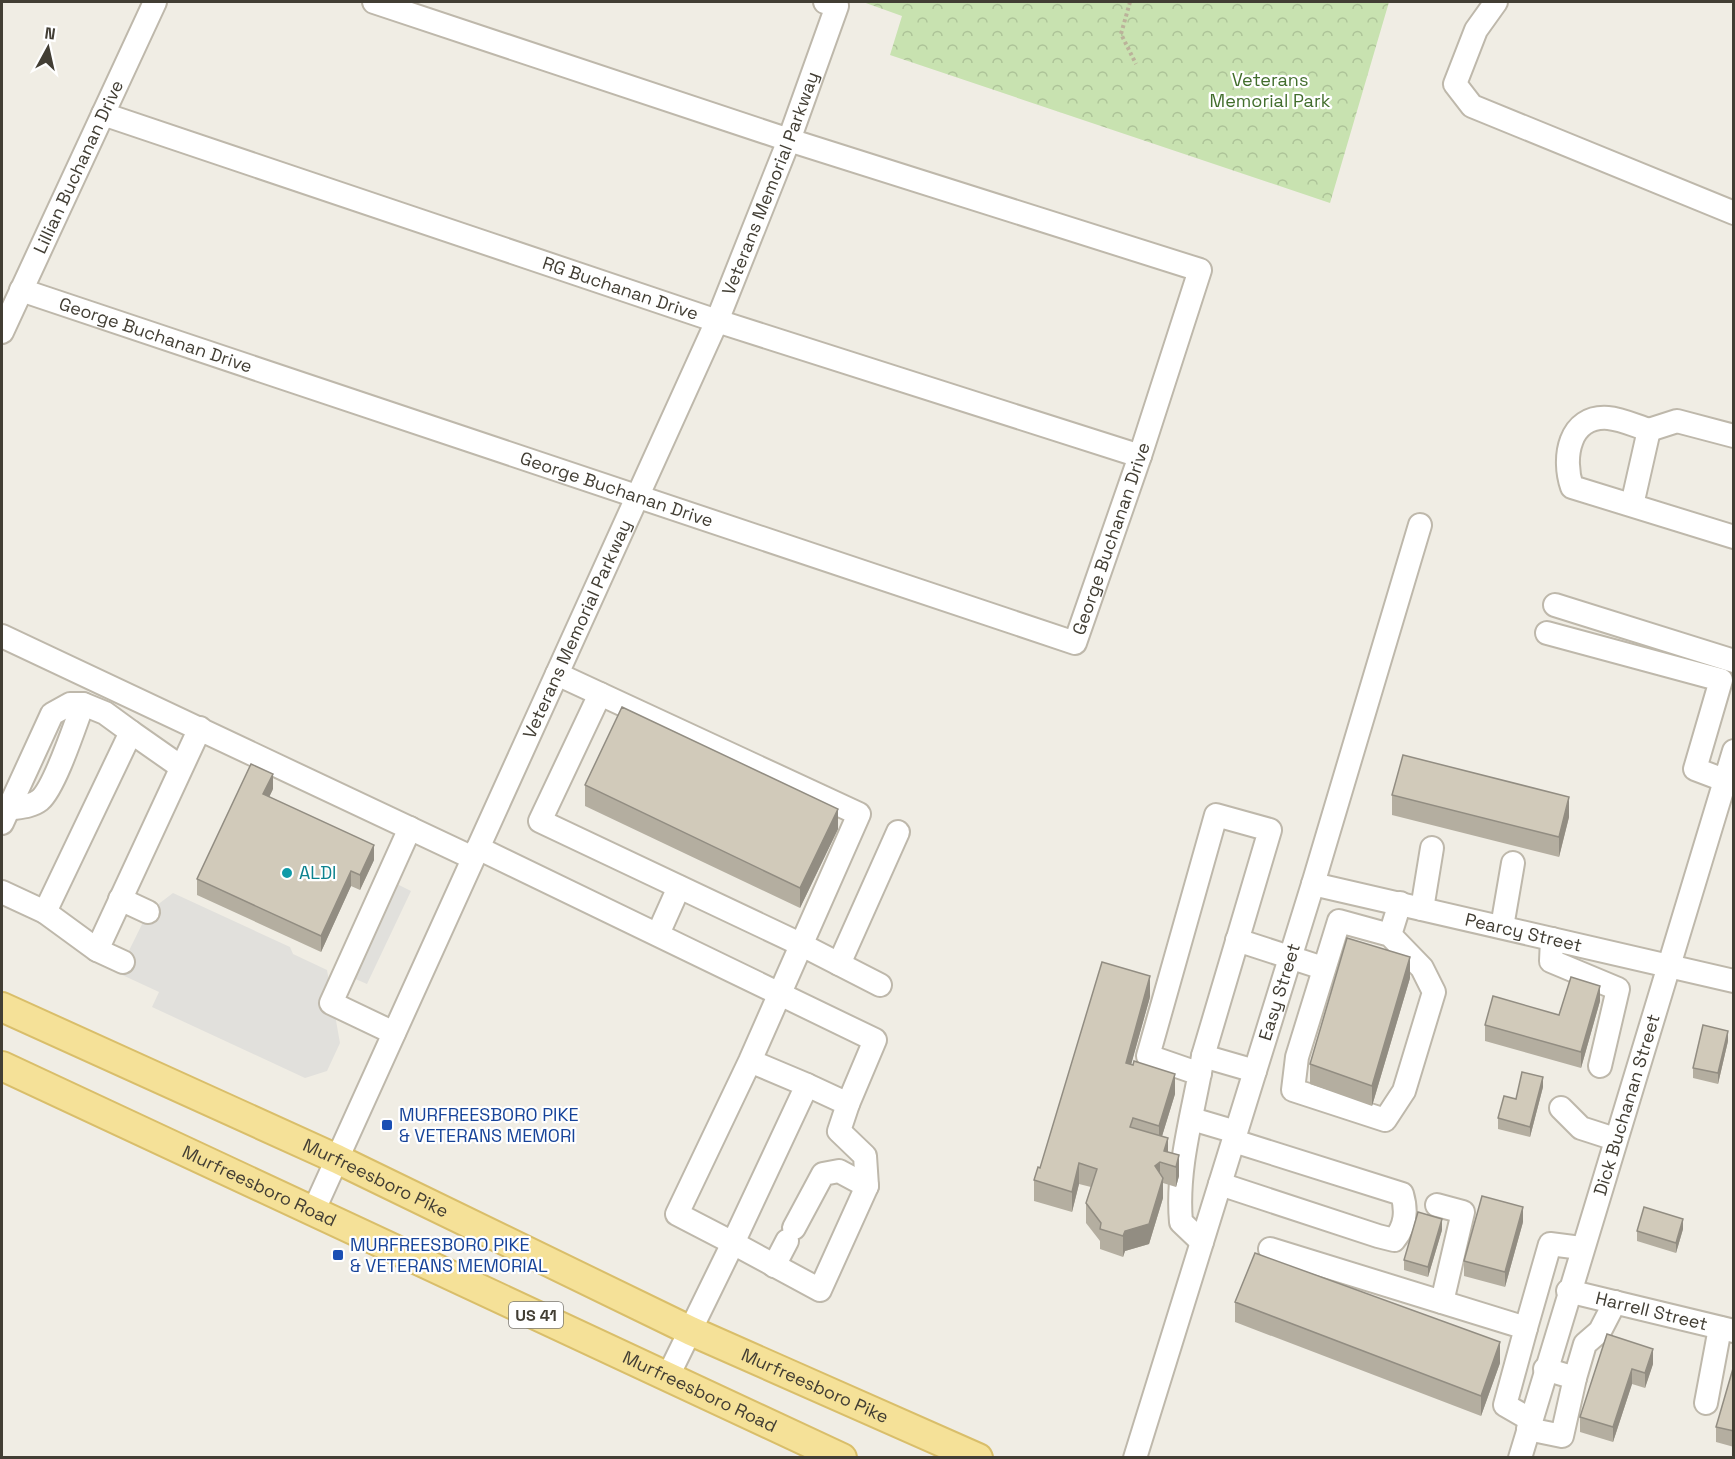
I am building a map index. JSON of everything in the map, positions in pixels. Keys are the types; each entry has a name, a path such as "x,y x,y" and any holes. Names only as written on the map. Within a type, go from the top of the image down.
{"main road":[{"name":"Murfreesboro Pike","path":"2,1007 337,1159 691,1331 978,1458"},
{"name":"Murfreesboro Road","path":"2,1066 842,1458"}],"street":[{"name":"Lillian Buchanan Drive","path":"2,332 155,2"},
{"name":"George Buchanan Drive","path":"21,290 637,499 1075,643 1140,456 1200,270 789,140 374,2"},
{"path":"1496,2 1476,30 1455,84 1472,106 1734,213"},
{"name":"Veterans Memorial Parkway","path":"313,1212 717,321 789,140 831,4"},
{"name":"RG Buchanan Drive","path":"103,114 717,321 1140,456"},
{"path":"1733,533 1572,487 1566,470 1568,450 1575,432 1586,421 1608,418 1648,430 1677,421 1734,436"},
{"path":"1632,505 1648,430"},
{"name":"Easy Street","path":"1136,1458 1313,884 1420,525"},
{"path":"1555,605 1734,660"},
{"path":"1547,633 1721,680 1695,769 1725,780"},
{"path":"2,636 410,828 476,853 658,934 779,992 875,1040 839,1131 865,1156 867,1186 820,1290 677,1214 750,1061 779,992 800,944 859,814 557,674"},
{"path":"600,694 540,821 800,944 880,985"},
{"path":"5,816 52,714 70,704 83,704 105,713 181,766"},
{"path":"97,950 200,728"},
{"path":"45,912 131,732"},
{"name":"Dick Buchanan Street","path":"1520,1458 1568,1291 1734,750"},
{"path":"1202,1242 1181,1222 1178,1194 1201,1065 1270,830 1216,815 1148,1056 1201,1065 1297,1057"},
{"path":"394,1033 331,1003 410,828"},
{"path":"839,964 898,832"},
{"path":"1389,935 1411,906 1432,848"},
{"path":"1502,927 1513,862"},
{"name":"Pearcy Street","path":"1313,884 1734,981"},
{"path":"658,934 679,887"},
{"path":"2,892 45,912 97,950 123,962"},
{"path":"120,899 148,912"},
{"path":"1339,921 1389,935 1422,968 1434,992 1404,1091 1385,1120 1293,1090 1297,1057 1339,921"},
{"path":"1552,939 1551,961 1618,990 1600,1066"},
{"path":"1237,940 1291,955 1323,968"},
{"path":"1609,1027 1645,1040"},
{"path":"750,1061 848,1104"},
{"path":"668,1376 807,1085"},
{"path":"1561,1108 1581,1128 1614,1139"},
{"path":"1192,1119 1235,1137 1402,1194 1406,1209 1402,1230 1394,1240 1378,1236 1220,1184"},
{"path":"774,1266 823,1174 839,1171 867,1186"},
{"path":"1437,1205 1464,1212 1442,1302"},
{"path":"1581,1248 1550,1245 1505,1405 1529,1425 1562,1436 1585,1344 1600,1331 1615,1302"},
{"path":"1270,1249 1526,1328"},
{"name":"Harrell Street","path":"1568,1291 1727,1329"},
{"path":"1706,1403 1727,1329"},
{"path":"1545,1370 1575,1378"}],"path":[{"path":"1130,2 1121,34 1136,64"}],"green space":[{"name":"Veterans Memorial Park","path":"863,2 1389,2 1330,203 890,55 902,16"}],"shaded area":[{"path":"397,884 411,891 367,984 353,978"},
{"path":"173,893 290,947 293,954 327,970 340,1043 327,1071 305,1078 152,1007 159,992 118,973 148,912"}],"building":[{"path":"622,707 838,809 800,888 585,785"},
{"path":"1403,755 1569,797 1559,837 1392,795"},
{"name":"ALDI","path":"251,764 273,774 263,794 374,845 360,875 351,871 321,936 197,879"},
{"path":"1347,938 1410,957 1372,1086 1310,1064"},
{"path":"1102,962 1150,976 1126,1063 1133,1065 1134,1061 1175,1074 1159,1126 1133,1118 1130,1127 1168,1138 1164,1151 1179,1155 1176,1167 1160,1162 1155,1166 1163,1178 1149,1224 1125,1231 1123,1236 1100,1229 1101,1223 1086,1203 1097,1169 1079,1163 1072,1192 1034,1180 1038,1167 1040,1168"},
{"path":"1571,977 1600,986 1581,1052 1485,1025 1493,996 1559,1015"},
{"path":"1703,1025 1728,1031 1718,1073 1693,1068"},
{"path":"1522,1072 1543,1077 1530,1127 1498,1118 1504,1096 1516,1099"},
{"path":"1482,1196 1523,1207 1505,1272 1464,1261"},
{"path":"1644,1207 1683,1219 1676,1243 1637,1231"},
{"path":"1418,1212 1442,1219 1428,1267 1404,1260"},
{"path":"1255,1253 1500,1342 1481,1396 1235,1302"},
{"path":"1607,1334 1653,1349 1645,1373 1632,1369 1613,1427 1580,1417"},
{"path":"1734,1365 1734,1431 1716,1427"}],"place":[{"name":"ALDI","path":"287,873"},
{"name":"MURFREESBORO PIKE & VETERANS MEMORI","path":"387,1125"},
{"name":"MURFREESBORO PIKE & VETERANS MEMORIAL","path":"338,1255"}]}
